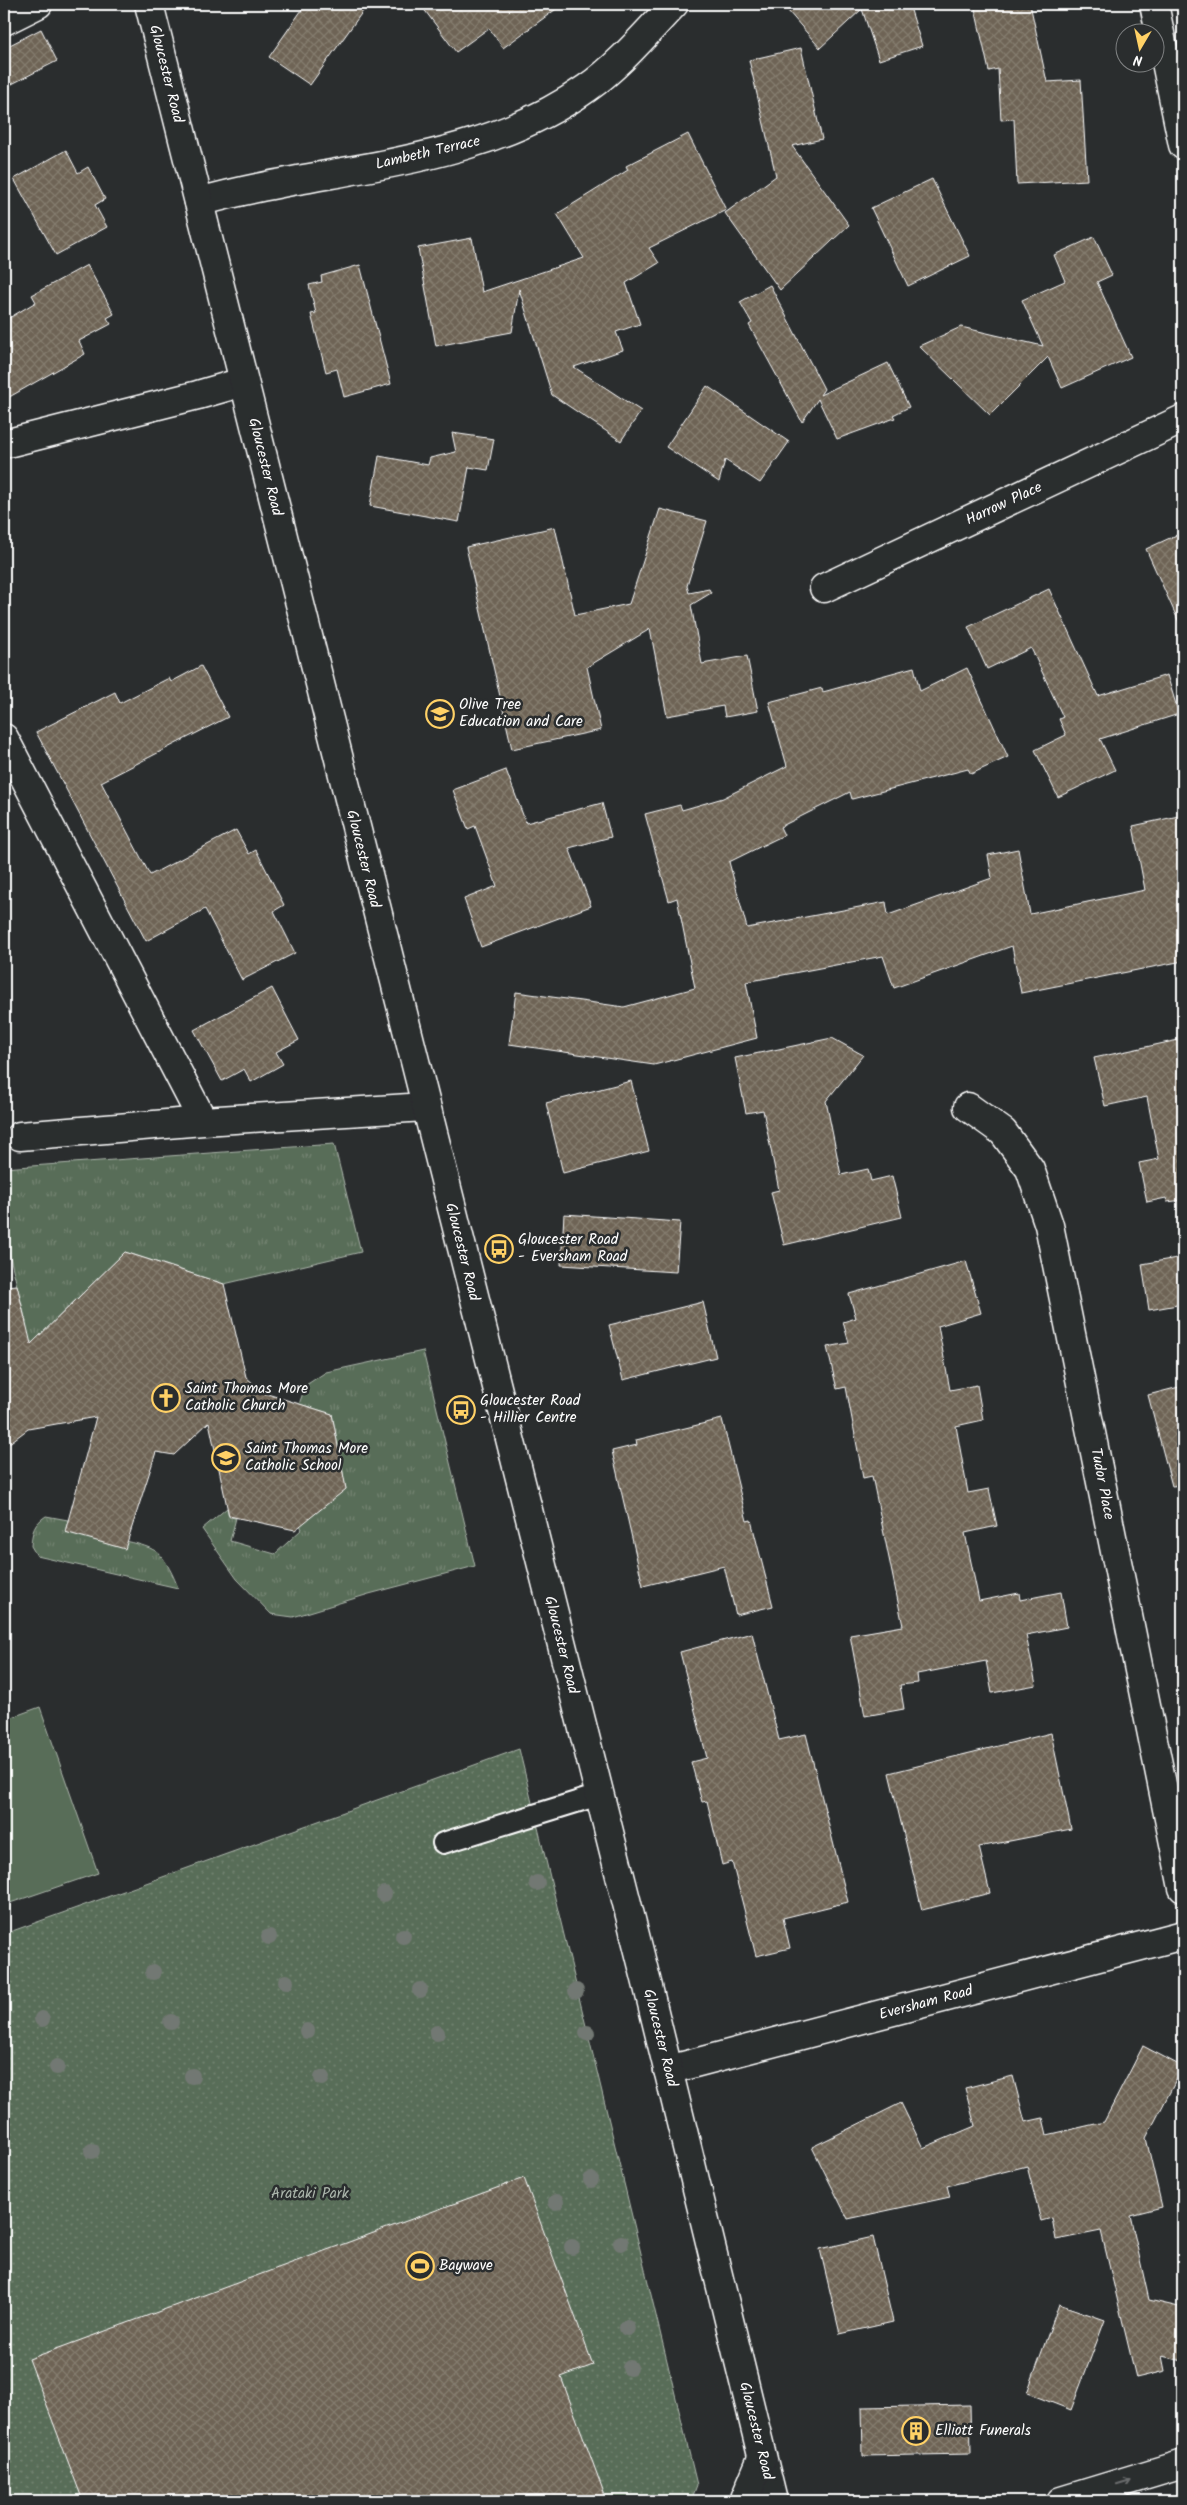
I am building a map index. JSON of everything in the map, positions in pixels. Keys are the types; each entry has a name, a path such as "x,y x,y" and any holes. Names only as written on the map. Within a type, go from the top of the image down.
{"street":[{"path":"4,21 38,4"},
{"name":"Gloucester Road","path":"149,4 425,1107 600,1795 773,2501"},
{"name":"Lambeth Terrace","path":"199,202 236,192 437,154 495,137 544,114 588,88 634,46 674,4"},
{"path":"1154,4 1183,145"},
{"path":"4,444 243,382"},
{"name":"Harrow Place","path":"824,588 1183,419"},
{"path":"4,738 203,1120"},
{"path":"20,1136 203,1120 425,1107"},
{"name":"Tudor Place","path":"968,1107 1003,1132 1030,1169 1049,1225 1183,1888"},
{"name":"Eversham Road","path":"668,2070 1183,1936"},
{"path":"744,2501 762,2458"},
{"path":"1061,2501 1183,2464"}],"lane":[{"path":"443,1843 600,1795"}],"green space":[{"path":"334,1144 361,1252 224,1284 125,1252 53,1322 40,1345 4,1332 4,1324 26,1322 8,1249 4,1244 4,1168"},
{"path":"423,1351 475,1566 369,1594 293,1617 271,1614 237,1579 202,1529 227,1508 229,1517 236,1518 230,1541 275,1554 302,1529 300,1525 346,1489 332,1414 299,1404 306,1385 326,1372"},
{"path":"46,1516 68,1520 65,1532 126,1541 139,1544 157,1552 166,1563 178,1588 37,1556 31,1546 32,1536 36,1525"},
{"path":"40,1707 98,1873 10,1903 4,1885 4,1720"},
{"name":"Arataki Park","path":"519,1749 697,2485 691,2501 4,2501 4,1934"}],"building":[{"path":"306,4 368,4 310,85 269,57"},
{"path":"420,4 563,4 503,48 489,28 456,52"},
{"path":"782,4 909,4 922,46 879,60 862,9 820,48"},
{"path":"974,4 1030,4 1047,82 1081,80 1087,180 1017,184 1014,119 1001,120 998,69 989,71"},
{"path":"41,29 57,61 4,88 4,48"},
{"path":"801,48 822,139 792,146 849,225 780,290 725,213 776,176 749,60"},
{"path":"688,134 726,210 649,248 659,263 626,283 640,324 616,332 623,350 574,367 641,411 621,441 552,395 519,289 512,332 436,346 418,248 472,238 482,292 584,258 557,214 628,170 626,166"},
{"path":"66,150 78,173 88,167 105,199 95,205 107,227 56,255 14,179"},
{"path":"932,179 970,256 908,286 871,208"},
{"path":"1094,237 1112,275 1097,282 1131,357 1062,388 1048,357 990,415 919,346 961,327 1043,346 1022,300 1065,281 1054,255"},
{"path":"87,265 114,314 107,318 111,324 79,341 85,354 4,400 4,321 36,302 32,295"},
{"path":"360,265 391,384 344,397 337,369 326,372 311,314 316,313 309,285 322,282 321,276"},
{"path":"770,285 824,389 820,395 888,363 909,407 893,415 895,418 837,439 818,399 802,422 749,325 752,323 740,302"},
{"path":"707,386 789,442 760,483 725,460 719,482 666,447"},
{"path":"452,433 494,439 488,470 469,467 459,522 370,506 379,456 428,465 430,458 456,452"},
{"path":"660,509 707,521 687,586 689,593 709,589 711,593 691,605 702,664 747,656 758,711 725,717 723,706 667,716 650,629 587,667 601,730 512,749 466,547 555,527 575,615 629,604"},
{"path":"1183,532 1183,631 1146,549"},
{"path":"1049,589 1098,696 1167,675 1179,714 1100,739 1115,770 1058,797 1035,750 1066,735 1059,719 1063,717 1031,648 987,669 968,627"},
{"path":"201,666 228,717 101,782 150,875 236,830 249,854 256,850 284,905 274,911 295,953 242,980 205,909 146,941 36,732 115,692 120,703 169,678 171,682"},
{"path":"914,667 920,691 967,668 1008,757 971,774 968,769 852,799 850,792 780,827 784,835 729,862 747,928 886,902 888,915 992,878 988,855 1018,849 1030,914 1145,890 1133,826 1183,815 1183,961 1021,993 1012,946 894,988 883,956 746,982 757,1038 654,1065 509,1044 516,992 624,1007 695,988 677,898 669,901 645,814 680,805 682,810 723,798 787,766 769,702 822,688 823,692"},
{"path":"506,770 526,823 602,803 611,837 569,848 591,906 481,947 464,899 497,886 475,826 468,829 453,790"},
{"path":"272,988 299,1040 276,1052 283,1064 251,1082 244,1069 222,1081 194,1030"},
{"path":"832,1038 863,1055 826,1101 841,1175 868,1169 871,1181 892,1176 902,1217 784,1245 771,1192 779,1190 763,1110 746,1113 735,1058"},
{"path":"1183,1039 1183,1200 1167,1202 1166,1198 1147,1202 1139,1163 1159,1159 1147,1097 1105,1106 1094,1058"},
{"path":"631,1081 649,1151 563,1173 546,1103"},
{"path":"564,1214 680,1222 676,1272 561,1265"},
{"name":"Saint Thomas More Catholic Church","path":"125,1252 224,1284 246,1377 264,1393 332,1414 346,1489 295,1530 229,1516 209,1422 174,1455 156,1452 125,1549 65,1532 96,1417 28,1429 4,1447 4,1286 17,1285 31,1344"},
{"path":"1183,1257 1183,1304 1149,1310 1142,1264"},
{"path":"966,1261 981,1313 938,1326 950,1390 977,1385 983,1420 956,1426 968,1493 989,1489 997,1526 965,1533 979,1601 1019,1593 1020,1600 1061,1592 1067,1627 1026,1635 1036,1685 992,1693 986,1661 917,1674 918,1683 900,1685 904,1709 865,1716 850,1635 903,1626 872,1476 863,1478 846,1387 837,1389 827,1347 849,1343 843,1322 856,1318 849,1294"},
{"path":"703,1302 716,1357 623,1380 609,1325"},
{"path":"1183,1386 1183,1485 1172,1486 1148,1395"},
{"path":"722,1419 747,1521 751,1520 773,1606 736,1615 724,1566 643,1586 612,1451 637,1445 636,1440"},
{"path":"752,1633 779,1740 806,1734 848,1902 783,1918 790,1948 756,1956 732,1862 722,1865 707,1801 702,1802 691,1762 707,1758 680,1652"},
{"path":"1051,1733 1071,1829 979,1847 990,1893 922,1910 889,1773"},
{"path":"1143,2046 1183,2067 1146,2138 1162,2207 1130,2215 1149,2300 1183,2308 1183,2361 1162,2356 1165,2371 1136,2378 1101,2231 1056,2240 1052,2218 1041,2221 1027,2166 947,2186 950,2197 848,2219 812,2147 901,2103 923,2148 975,2126 965,2088 1013,2076 1025,2122 1043,2118 1047,2135 1104,2122"},
{"name":"Baywave","path":"524,2178 593,2365 561,2377 607,2501 83,2501 29,2359"},
{"path":"873,2237 893,2322 840,2334 820,2249"},
{"path":"1059,2304 1105,2320 1071,2410 1027,2393"},
{"name":"Elliott Funerals","path":"970,2405 971,2454 863,2456 862,2407"}],"place":[{"name":"Olive Tree Education and Care","path":"440,714"},
{"name":"Gloucester Road - Eversham Road","path":"499,1249"},
{"name":"Saint Thomas More Catholic Church","path":"166,1398"},
{"name":"Gloucester Road - Hillier Centre","path":"461,1410"},
{"name":"Saint Thomas More Catholic School","path":"226,1458"},
{"name":"Baywave","path":"420,2266"},
{"name":"Elliott Funerals","path":"916,2431"}]}
